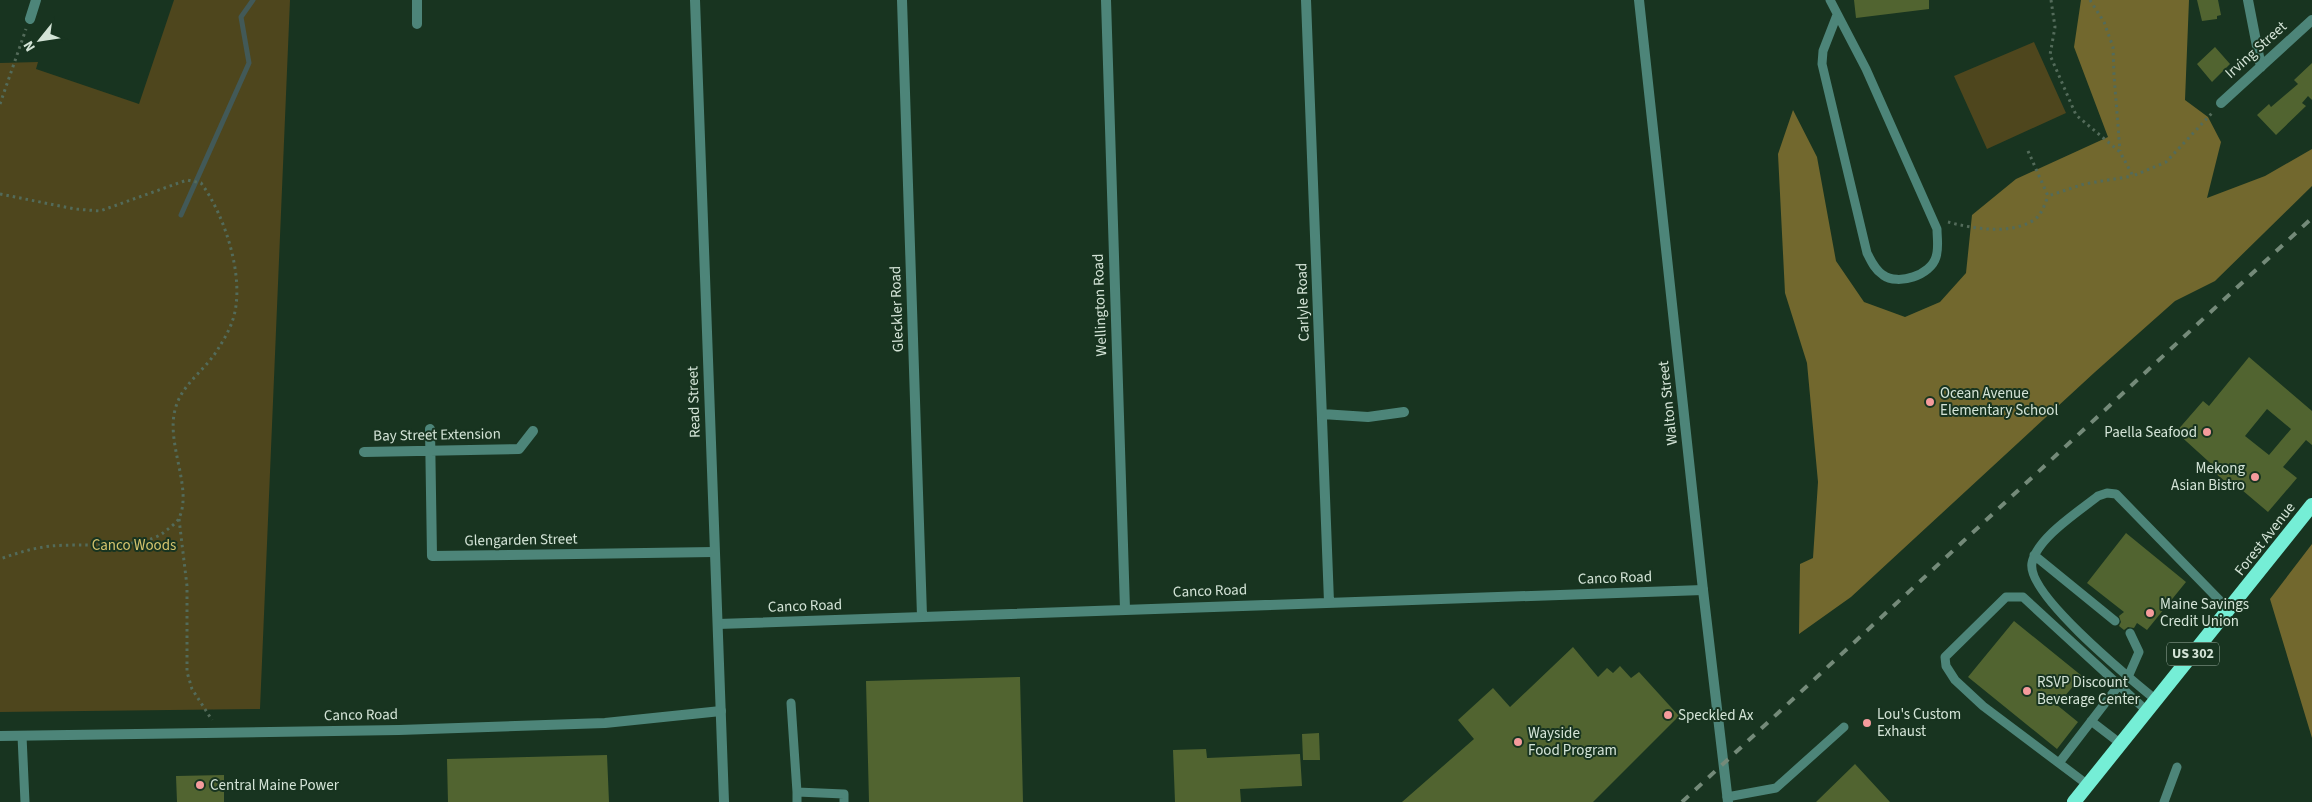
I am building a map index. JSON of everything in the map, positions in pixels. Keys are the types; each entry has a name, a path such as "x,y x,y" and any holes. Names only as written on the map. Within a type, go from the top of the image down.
{"highway":[{"name":"Forest Avenue","path":"2074,802 2230,610 2312,505"}],"street":[{"path":"30,19 36,0"},
{"path":"417,0 418,24"},
{"name":"Read Street","path":"695,0 724,802"},
{"name":"Gleckler Road","path":"902,0 922,616"},
{"name":"Wellington Road","path":"1106,0 1125,609"},
{"name":"Carlyle Road","path":"1306,0 1329,602"},
{"name":"Walton Street","path":"1639,0 1703,590 1728,800"},
{"path":"2248,0 2261,66"},
{"name":"Irving Street","path":"2221,103 2312,20"},
{"path":"1322,414 1368,417 1404,412"},
{"path":"430,429 430,451"},
{"name":"Bay Street Extension","path":"364,452 519,449 532,431"},
{"name":"Glengarden Street","path":"430,451 432,556 714,552"},
{"name":"Canco Road","path":"718,624 1703,590"},
{"name":"Canco Road","path":"0,736 221,733 605,723 722,711"}],"lane":[{"path":"1830,0 1866,69 1937,229 1936,258 1927,269 1913,277 1899,280 1883,276 1873,265 1867,253 1822,64 1824,45 1837,15"},
{"path":"2156,700 2099,653 2043,592 2032,575 2031,565 2034,555 2046,538 2098,496 2107,493 2116,494 2230,610"},
{"path":"2034,555 2115,621"},
{"path":"2088,785 1983,706 1955,680 1946,666 1946,657 2006,597 2023,597 2147,711"},
{"path":"2128,677 2139,652 2130,633"},
{"path":"2059,763 2119,685"},
{"path":"791,703 797,797 844,794 844,802"},
{"path":"2091,721 2121,744"},
{"path":"1728,800 1776,788 1844,727"},
{"path":"22,736 25,802"},
{"path":"2164,802 2177,767"}],"path":[{"path":"2090,0 2104,22 2114,47 2120,152"},
{"path":"2051,2 2055,16 2050,54 2076,116 2120,152 2133,176"},
{"path":"0,104 30,19"},
{"path":"2048,196 2084,184 2133,176 2166,162 2221,103"},
{"path":"1952,223 2000,230 2018,226 2034,219 2043,209 2048,196 2028,151"},
{"path":"0,194 75,209 100,210 187,180 200,183 213,199 233,259 237,290 233,322 218,350 187,384 175,408 172,427 184,501 179,520 187,586 187,672 192,689 221,733"},
{"path":"0,559 25,550 51,546 130,544 161,535 179,520"}],"green space":[{"name":"Canco Woods","path":"174,0 290,0 260,709 0,712 0,63 38,62 36,69 139,104"},
{"path":"2034,42 2066,113 1987,149 1954,76"}],"shaded area":[{"path":"2081,0 2189,0 2185,100 2208,117 2221,142 2207,198 2265,176 2312,149 2312,186 2215,281 2175,301 2095,372 1851,597 1799,634 1800,564 1813,558 1818,482 1807,363 1785,293 1778,154 1793,110 1817,157 1836,261 1864,302 1905,317 1940,302 1966,273 1972,215 2016,179 2108,137 2074,47"},
{"path":"2312,544 2312,738 2270,599"}],"building":[{"path":"1854,0 1929,0 1929,9 1856,18"},
{"path":"2197,0 2218,0 2221,15 2217,16 2217,19 2202,21"},
{"path":"2215,47 2230,64 2212,82 2197,64"},
{"path":"2312,63 2312,100 2308,96 2302,103 2306,106 2276,135 2257,115 2269,104 2271,107 2298,84 2294,80"},
{"path":"2249,357 2312,411 2312,445 2306,440 2283,467 2297,478 2268,512 2229,479 2226,482 2215,473 2218,470 2176,432 2203,401 2209,406","holes":["2267,409 2291,429 2269,455 2245,436"]},
{"path":"2126,533 2186,582 2147,630 2137,623 2134,628 2128,627 2124,630 2119,626 2121,622 2119,616 2124,612 2087,583"},
{"name":"RSVP Discount Beverage Center","path":"2014,621 2082,676 2057,705 2078,722 2057,749 1968,677"},
{"path":"1573,647 1598,677 1607,668 1613,673 1620,666 1631,678 1639,672 1679,716 1593,802 1402,802 1474,739 1458,720 1493,688 1510,707"},
{"path":"1020,677 1023,802 869,802 866,681"},
{"path":"1319,733 1320,760 1303,760 1302,734"},
{"path":"1206,749 1207,758 1300,754 1302,786 1240,789 1241,802 1175,802 1173,750"},
{"path":"607,755 609,802 448,802 447,759"},
{"path":"1855,764 1890,802 1816,802"},
{"path":"224,775 224,802 177,802 176,776"}],"waterway":[{"path":"181,215 249,63 241,17 253,0"}],"railway":[{"path":"1682,802 2312,218"}],"place":[{"name":"Ocean Avenue Elementary School","path":"1930,402"},
{"name":"Paella Seafood","path":"2207,432"},
{"name":"Mekong Asian Bistro","path":"2255,477"},
{"name":"Maine Savings Credit Union","path":"2150,613"},
{"name":"RSVP Discount Beverage Center","path":"2027,691"},
{"name":"Speckled Ax","path":"1668,715"},
{"name":"Lou's Custom Exhaust","path":"1867,723"},
{"name":"Wayside Food Program","path":"1518,742"},
{"name":"Central Maine Power","path":"200,785"}]}
